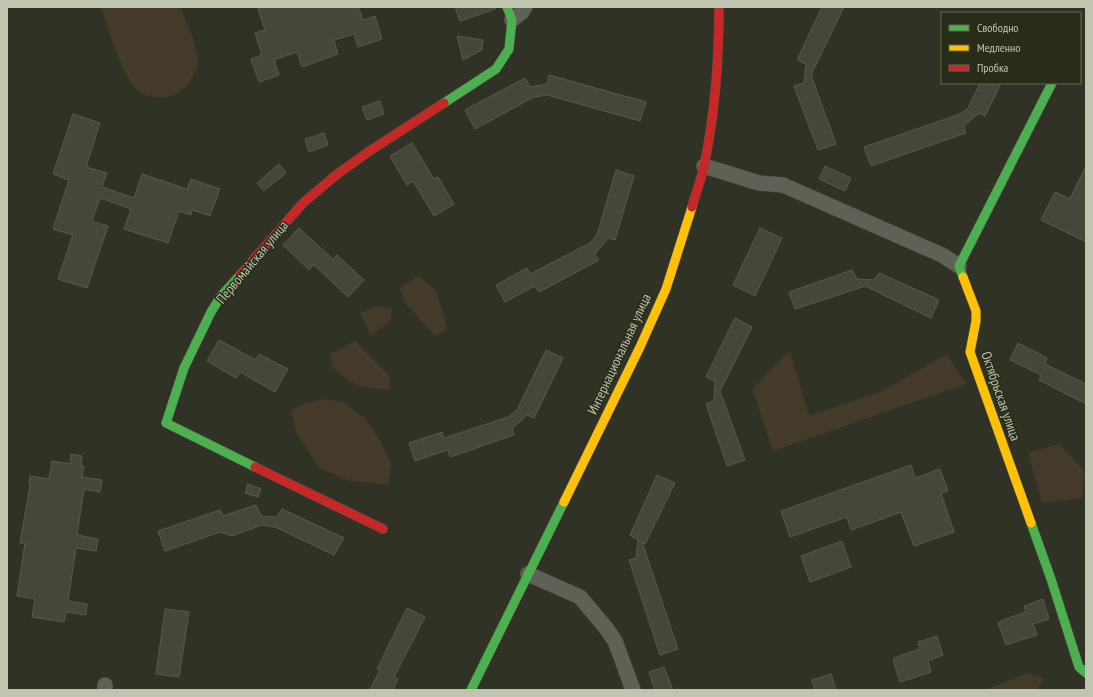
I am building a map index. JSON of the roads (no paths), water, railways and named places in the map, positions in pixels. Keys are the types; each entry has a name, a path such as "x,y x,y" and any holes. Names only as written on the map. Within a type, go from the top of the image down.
{"street":[{"path":"509,14 522,12 525,7"},
{"name":"Интернациональная улица","path":"471,690 640,348 666,289 685,233 704,166 716,89 719,46 719,7"},
{"name":"Первомайская улица","path":"383,529 166,423 184,368 211,312 221,296 303,203 336,175 371,150 496,69 509,49 509,14"},
{"path":"704,166 758,183 783,185 942,255 959,266 1051,84"},
{"name":"Октябрьская улица","path":"959,266 976,310 970,352 1047,569 1079,667 1086,673"},
{"path":"528,574 580,597 615,641 633,690"}]}
